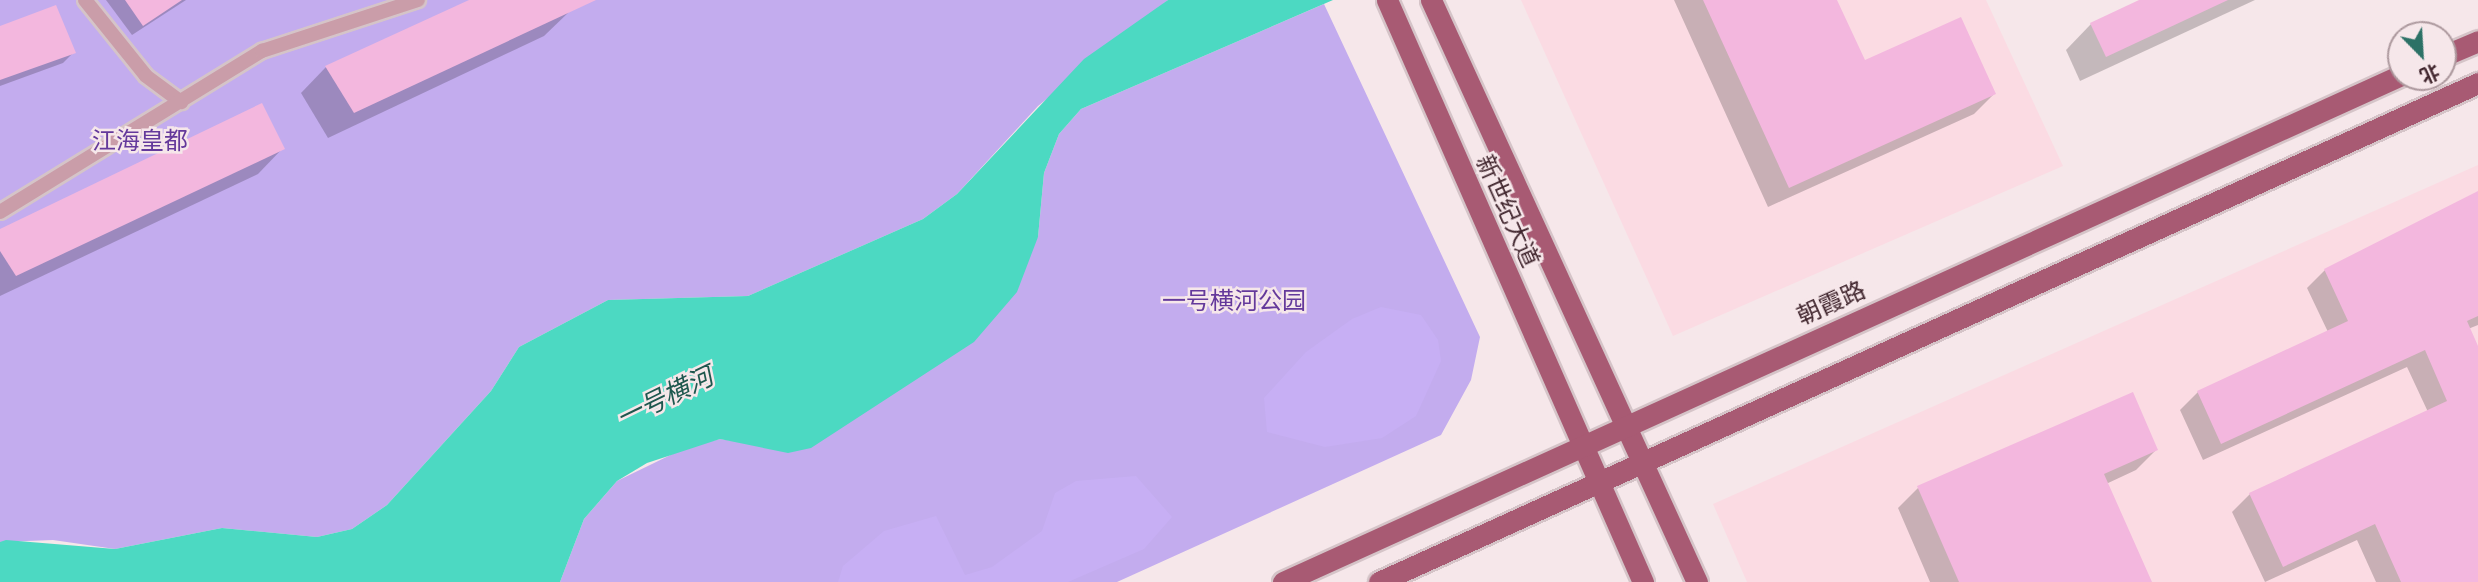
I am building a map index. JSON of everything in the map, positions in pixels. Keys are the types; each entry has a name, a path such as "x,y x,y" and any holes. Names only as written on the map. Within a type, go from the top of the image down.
{"main road":[{"name":"新世纪大道","path":"1387,0 1597,481"},
{"name":"新世纪大道","path":"1431,0 1641,462"},
{"path":"2457,50 2478,41"},
{"name":"朝霞路","path":"1283,582 1580,443 2387,81"},
{"path":"1379,582 2478,83"},
{"path":"1641,462 1697,582"},
{"path":"1597,481 1643,582"}],"lane":[{"path":"85,0 146,76 181,102"},
{"path":"0,212 262,51 418,0"}],"shaded area":[{"path":"1521,0 1986,0 2063,166 1673,336"},
{"path":"2478,165 2478,582 1747,582 1713,504"},
{"path":"1381,307 1421,315 1438,340 1441,361 1416,416 1382,438 1325,447 1267,432 1264,398 1306,352 1352,319"},
{"path":"1136,476 1172,517 1144,549 1068,582 838,582 843,566 884,531 936,516 965,575 992,567 1042,531 1055,493 1076,481"}],"green space":[{"name":"江海皇都","path":"0,0 1168,0 1038,106 957,194 923,219 748,296 608,300 519,347 491,391 387,505 352,529 317,537 222,528 115,549 53,540 0,542"},
{"name":"一号横河公园","path":"1324,4 1480,337 1471,380 1441,435 1117,582 560,582 584,519 617,481 687,447 720,439 748,443 1038,237 1044,173 1059,134 1081,109"}],"water":[{"name":"一号横河","path":"1168,0 1333,0 1081,109 1059,134 1044,173 1038,237 1017,292 974,342 811,448 788,453 720,439 647,463 617,481 584,519 560,582 0,582 0,542 6,540 115,549 222,528 317,537 352,529 387,505 491,391 519,347 608,300 748,296 923,219 957,194 1084,59"}],"building":[{"path":"125,0 182,0 143,26"},
{"path":"469,0 596,0 354,113 325,66"},
{"path":"1703,0 1837,0 1865,60 1961,17 1996,94 1789,188"},
{"path":"2139,0 2228,0 2106,57 2090,23"},
{"path":"56,5 76,53 0,80 0,26"},
{"path":"262,103 285,149 16,276 0,251 0,229"},
{"path":"2478,191 2478,316 2467,321 2478,346 2478,582 2401,582 2375,524 2283,567 2249,493 2447,401 2425,350 2221,444 2197,391 2348,321 2324,269"},
{"path":"2133,392 2158,450 2104,474 2152,582 1959,582 1917,486"}]}
